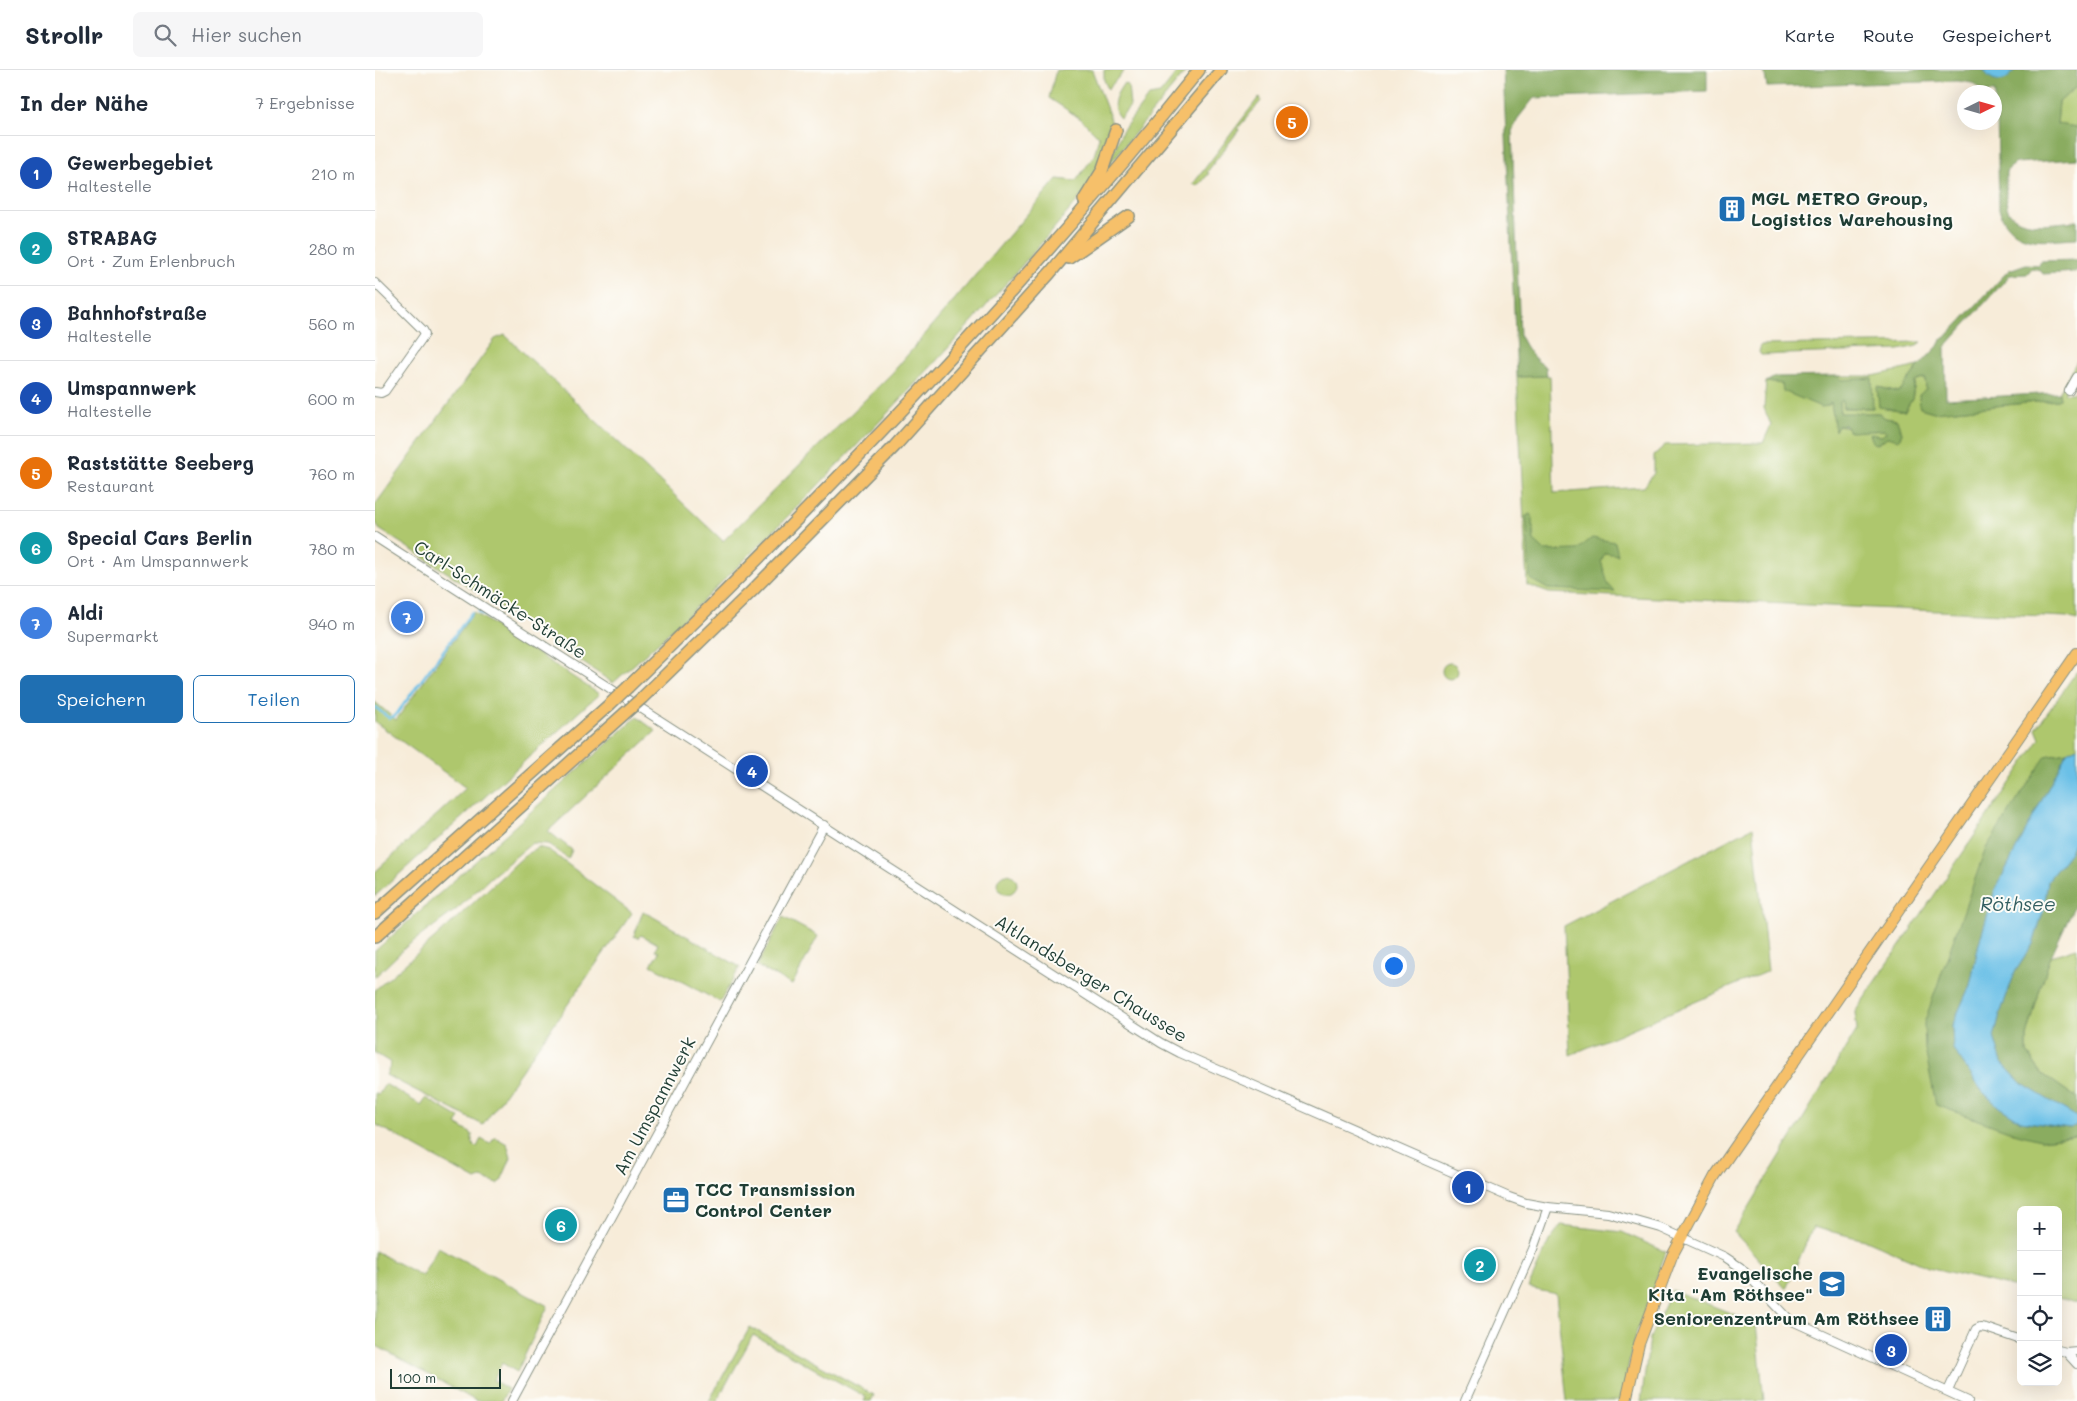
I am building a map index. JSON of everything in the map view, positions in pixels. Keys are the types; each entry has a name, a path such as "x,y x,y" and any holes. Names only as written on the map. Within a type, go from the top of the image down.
{"highway":[{"path":"375,913 609,705 739,580 846,470 1068,227 1199,70"},
{"path":"375,937 642,698 753,590 895,446 1050,273 1221,70"},
{"path":"1068,227 1101,171 1116,130"},
{"path":"1050,273 1129,216"}],"main road":[{"path":"1626,1401 1630,1380 1648,1318 1672,1256 1715,1176 2077,653"}],"street":[{"path":"375,283 425,334 385,391 381,393 375,392"},
{"path":"2069,391 2077,377"},
{"name":"Carl-Schmäcke-Straße","path":"375,537 609,688"},
{"name":"Altlandsberger Chaussee","path":"609,688 1136,1028 1180,1053 1491,1190 1526,1203 1610,1213 1661,1228 1725,1257 1740,1267 1791,1320 1830,1340 1967,1401"},
{"name":"Am Umspannwerk","path":"512,1401 824,825"},
{"path":"1465,1401 1533,1248 1548,1207"},
{"path":"1948,1392 1976,1329 1980,1327 1986,1328 2017,1339"},
{"path":"2062,1351 2077,1351"},
{"path":"2062,1351 2077,1364"}],"green space":[{"path":"1056,70 1092,70 1111,120 1112,129 1108,148 1084,193 977,316 866,436 726,578 613,683 493,602 379,529 375,520 375,505 495,339 505,335 723,541 893,372 1057,179 1076,181 1094,156 1099,137 1081,119 1049,98"},
{"path":"1104,70 1125,70 1108,89 1104,80"},
{"path":"1179,70 1187,70 1108,166 1122,131 1149,96 1160,94"},
{"path":"1503,70 1707,70 1707,91 1534,98 1519,117 1512,131 1520,336 1531,354 1546,367 1547,376 1517,377"},
{"path":"1764,70 2077,70 2077,86 2059,102 2057,124 2077,127 2077,159 2016,163 2006,171 2006,197 2008,210 2013,217 2020,221 2039,224 2077,221 2077,238 2042,240 2021,236 2012,231 1999,210 1997,130 2002,130 2002,85 1975,85 1957,81 1767,87"},
{"path":"1124,83 1128,85 1130,106 1120,118 1114,105 1116,96"},
{"path":"2077,86 2077,127 2057,125 2059,102"},
{"path":"1259,97 1261,101 1238,128 1239,130 1207,172 1209,173 1201,183 1193,184"},
{"path":"2077,260 2077,272 2043,274 2040,270 2032,268 2027,274 2010,275 1945,347 1946,399 2059,393 2060,398 2057,400 1934,412 1920,408 1919,395 1926,389 1925,378 1915,382 1912,399 1905,411 1879,407 1877,387 1899,392 1919,366 1938,346 1942,338 1945,338 2009,270 2026,264 2039,265 2041,261"},
{"path":"1922,342 1917,346 1899,350 1761,355 1759,352 1761,345"},
{"path":"2077,361 2077,370 2064,393 2073,393 2077,386 2077,620 2067,617 1549,593 1527,585 1517,377 1550,376 1554,493 1644,487 1654,473 1654,455 1665,445 1763,443 1771,425 1764,408 1766,382 1783,384 1831,402 1836,429 1837,425 1873,431 1884,430 1887,431 1882,436 1870,435 1887,437 1902,433 1897,420 1885,418 1879,413 1840,414 1839,403 1842,400 1843,408 1873,408 1838,376 1873,376 1919,366 1899,392 1878,387 1879,406 1905,411 1912,399 1915,382 1925,378 1926,389 1920,408 1934,412 2057,400 2060,398 2059,393"},
{"path":"1838,376 1841,380 1872,378 1873,408 1843,408 1842,400 1839,403 1840,413 1879,413 1885,418 1897,420 1902,433 1899,440 1887,437 1878,444 1873,443 1870,434 1882,436 1886,432 1884,430 1850,432 1845,425 1838,425 1835,431 1831,402 1828,406 1821,407 1783,391 1782,384 1766,382 1775,377"},
{"path":"1530,514 1533,518 1534,541 1545,551 1577,550 1592,538 1615,542 1618,555 1605,553 1601,561 1608,584 1615,592 1548,589 1530,579 1526,516"},
{"path":"474,612 599,694 375,896 375,872 466,788 375,722 375,702 396,720"},
{"path":"1447,663 1453,663 1458,668 1456,677 1447,679 1442,674 1442,668"},
{"path":"2077,671 2077,747 2067,752 2046,756 1986,1122 2041,1140 2077,1136 2077,1303 2062,1299 2062,1206 2017,1206 2017,1288 1928,1267 1869,1241 1813,1227 1786,1289 1734,1232 1857,1030 1855,1012 2040,739 2036,729"},
{"path":"637,717 656,731 548,831 572,850 568,859 548,844 532,843 491,877 457,909 407,946 375,977 375,951"},
{"path":"2067,752 1995,890 1979,943 1970,985 1952,1026 1953,1049 1982,1091 1999,1107 2021,1121 2069,1128 2077,1125 2077,1136 2041,1140 2017,1134 1936,1105 1925,1049 1924,1023 1986,848 2046,756"},
{"path":"1753,827 1768,971 1570,1055 1564,926"},
{"path":"2077,835 2077,900 2051,956 2040,989 2027,1036 2027,1052 2041,1073 2077,1098 2077,1117 2022,1084 2002,1063 1994,1037 2015,972 2033,944 2044,909 2048,880 2070,852"},
{"path":"538,847 549,850 632,913 483,1125 386,1075 391,1063 375,1053 375,990 434,939 523,857"},
{"path":"1007,874 1014,877 1017,884 1014,891 1007,894 1000,891 997,884 1000,877"},
{"path":"643,911 740,967 720,1002 651,965 659,952 655,950 658,944 641,935 638,938 634,936"},
{"path":"783,917 818,936 792,985 757,966"},
{"path":"2077,948 2077,1098 2041,1073 2027,1052 2027,1036 2051,956"},
{"path":"385,1084 421,1105 426,1098 460,1118 456,1124 472,1134 474,1146 477,1147 481,1139 490,1144 495,1137 507,1144 511,1158 501,1181 498,1184 481,1178 476,1180 375,1124 375,1093 379,1094"},
{"path":"1561,1225 1622,1232 1666,1252 1634,1339 1621,1401 1567,1401 1556,1294 1528,1288 1549,1241"},
{"path":"438,1247 548,1306 517,1372 502,1363 493,1380 508,1389 501,1401 476,1401 375,1345 375,1251 422,1276"},
{"path":"1672,1290 1756,1323 1764,1401 1641,1401 1650,1338"},
{"path":"750,1327 874,1395 871,1401 864,1401 866,1397 753,1335 717,1401 709,1401"}],"water":[{"path":"1984,70 2014,70 2008,78 1995,80 1987,75"},
{"name":"Röthsee","path":"2077,747 2077,835 2070,852 2048,880 2044,909 2033,944 2015,972 1994,1037 2002,1063 2022,1084 2077,1117 2077,1125 2070,1128 2021,1121 1999,1107 1982,1091 1953,1049 1952,1026 1970,985 1979,943 1995,890 2067,752"}],"waterway":[{"path":"478,611 491,619"},
{"path":"375,707 389,718 395,716 472,612"}],"place":[{"name":"Raststätte Seeberg","path":"1292,122"},
{"name":"MGL METRO Group, Logistics Warehousing","path":"1732,209"},
{"name":"Aldi","path":"407,617"},
{"name":"Umspannwerk","path":"752,771"},
{"name":"Gewerbegebiet","path":"1468,1187"},
{"name":"TCC Transmission Control Center","path":"676,1200"},
{"name":"Special Cars Berlin","path":"561,1225"},
{"name":"STRABAG","path":"1480,1265"},
{"name":"Evangelische Kita \"Am Röthsee\"","path":"1832,1284"},
{"name":"Seniorenzentrum Am Röthsee","path":"1938,1319"},
{"name":"Bahnhofstraße","path":"1891,1350"}]}
